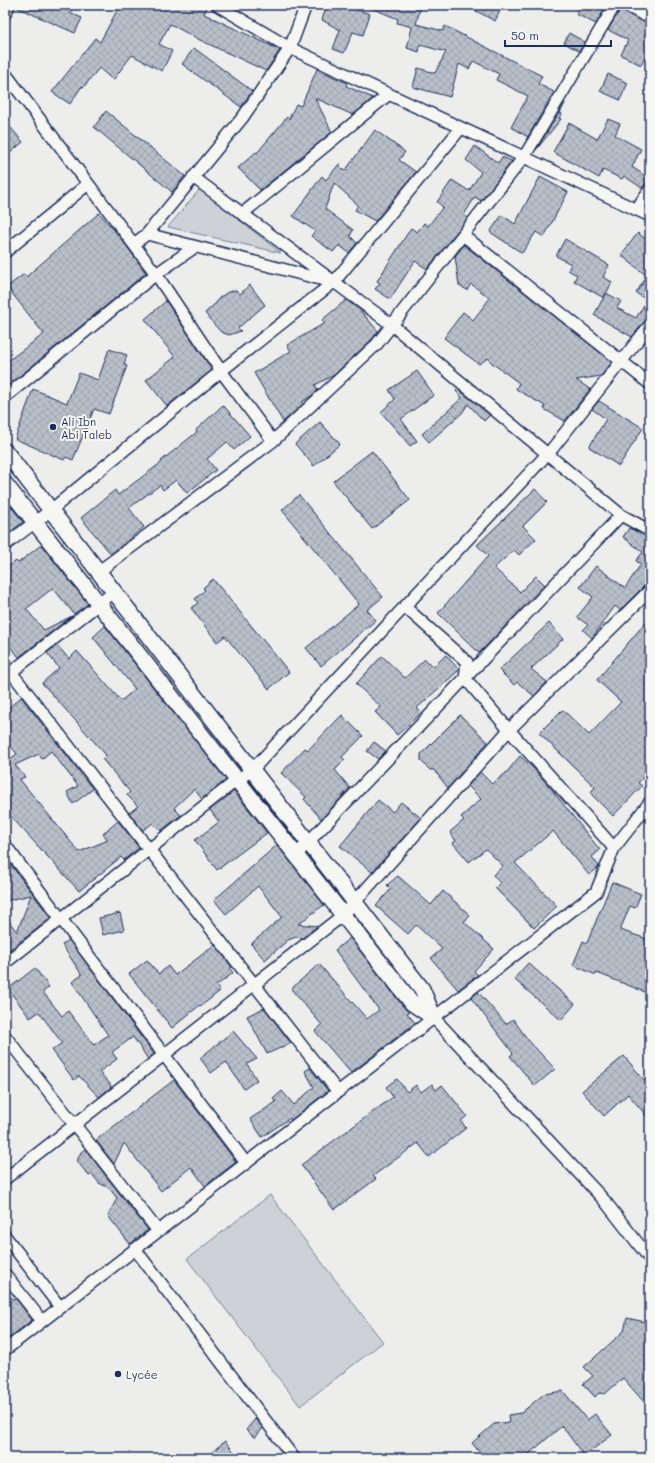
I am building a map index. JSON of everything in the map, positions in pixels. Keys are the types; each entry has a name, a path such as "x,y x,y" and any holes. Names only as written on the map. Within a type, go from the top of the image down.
{"main road":[{"path":"5,452 422,989 434,1018"},
{"path":"5,484 412,1003 434,1018"}],"street":[{"path":"5,14 9,5"},
{"path":"217,5 290,48 650,216"},
{"path":"134,244 147,234 243,117 290,48 306,5"},
{"path":"98,572 273,441 377,344 524,157 615,5"},
{"path":"625,5 650,18"},
{"path":"5,73 156,274 221,371 273,441"},
{"path":"242,214 389,94"},
{"path":"5,545 51,510 221,371 334,282 461,128"},
{"path":"193,177 392,325 620,515 650,531"},
{"path":"5,252 88,184"},
{"path":"636,210 650,189"},
{"path":"147,234 334,282"},
{"path":"462,236 650,384"},
{"path":"5,397 156,274 195,247"},
{"path":"5,963 237,780 252,770 547,454 650,325"},
{"path":"296,855 620,515"},
{"path":"5,1178 343,915 509,730 650,590"},
{"path":"114,592 8,674 150,849 338,1092"},
{"path":"404,607 467,662 465,678 614,848"},
{"path":"5,1350 596,892 614,848 650,802"},
{"path":"5,845 246,1163"},
{"path":"434,1018 604,1200 650,1259"},
{"path":"5,1036 158,1231"},
{"path":"5,1236 60,1307"},
{"path":"135,1249 294,1458"},
{"path":"5,1274 42,1321"}],"shaded area":[{"path":"200,189 281,253 168,227"},
{"path":"270,1195 383,1342 300,1406 187,1259"}],"building":[{"path":"16,5 74,5 70,13 82,18 75,33 16,7"},
{"path":"120,5 208,5 204,14 280,50 266,71 170,24 159,44 172,51 162,71 132,55 113,80 99,68 83,88 82,86 70,104 52,92 95,38 100,42"},
{"path":"327,5 341,5 370,14 363,35 353,32 344,53 333,49 340,30 322,20"},
{"path":"364,5 421,5 416,24 443,31 445,26 542,76 538,84 554,92 528,137 511,127 528,96 496,80 499,74 473,61 469,69 459,64 450,97 413,87 418,68 435,73 446,52 420,45 419,52 407,48 412,27 397,23 398,19"},
{"path":"465,5 503,5 495,21"},
{"path":"581,5 607,5 596,24 576,14"},
{"path":"620,10 650,25 650,46 641,65 621,55 628,40 608,30"},
{"path":"569,33 585,42 579,51 564,43"},
{"path":"194,48 252,91 241,107 182,64"},
{"path":"317,69 347,83 346,86 373,98 353,115 315,98 332,132 260,190 238,168 256,152 257,153 287,117 289,119 296,104 301,106"},
{"path":"608,74 628,83 620,100 600,91"},
{"path":"565,103 560,113 562,114 559,118 561,119 536,150"},
{"path":"106,111 185,176 172,192 94,127"},
{"path":"608,119 620,124 615,135 641,149 632,167 650,179 650,182 642,188 624,176 622,179 603,170 599,178 553,152 569,123 597,139"},
{"path":"5,121 23,142 5,157"},
{"path":"375,130 405,152 399,160 416,172 375,221 355,210 358,205 334,183 325,209 353,230 350,236 357,243 349,253 339,245 333,252 311,236 315,231 293,216 322,176 326,180 340,163 340,166 345,171"},
{"path":"475,146 498,163 502,157 512,161 481,201 475,197 464,215 468,218 427,269 415,261 390,299 375,289 380,283 377,281 411,228 417,232 424,223 428,226 443,207 437,202 452,180 469,191 481,172 466,160"},
{"path":"540,177 568,192 544,237 536,232 522,253 490,232 502,215 515,224"},
{"path":"99,213 120,237 146,273 5,388 5,363 44,334 7,287 24,274 26,277"},
{"path":"638,233 649,242 645,247 650,251 650,318 645,321 632,337 594,315 606,293 621,301 617,308 636,318 647,300 636,293 647,276 621,255"},
{"path":"565,239 609,265 603,277 612,282 604,298 574,281 577,275 568,270 571,264 556,256"},
{"path":"464,245 612,362 601,376 576,380 590,389 565,421 544,409 545,406 516,389 519,383 492,363 488,358 479,364 444,338 463,312 473,320 490,298 471,284 467,290 459,285 455,256"},
{"path":"250,285 265,305 238,328 241,331 229,335 221,332 205,313 217,302 219,298 228,292 236,290 240,294"},
{"path":"346,300 359,309 378,331 372,339 334,375 315,385 318,390 302,402 303,404 283,422 254,373 291,351 287,345 325,323 322,320"},
{"path":"166,301 212,370 167,406 146,380 175,357 145,319"},
{"name":"Ali Ibn Abi Taleb","path":"109,349 127,355 124,364 127,366 109,414 94,409 73,460 66,457 64,460 15,439 33,389 67,403 79,373 98,380"},
{"path":"417,371 434,395 401,419 417,441 410,446 381,412 395,399 389,390"},
{"path":"458,389 490,415 484,421 468,404 462,413 429,442 422,434 462,398 456,391"},
{"path":"599,401 643,428 619,466 589,447 606,419 592,409"},
{"path":"223,405 250,436 234,450 227,442 207,459 216,470 187,493 176,480 163,490 160,485 129,508 144,527 111,554 81,518 115,490 118,495 162,462 161,461 197,432 196,430"},
{"path":"320,422 340,444 314,466 295,444"},
{"path":"372,451 410,500 372,529 333,481"},
{"path":"535,489 547,502 523,526 536,539 519,555 514,550 494,568 520,592 536,576 545,585 479,653 438,613 488,556 477,545"},
{"path":"299,495 383,597 367,610 376,620 321,666 306,648 359,604 282,510"},
{"path":"5,499 23,522 5,536"},
{"path":"629,528 650,538 650,578 620,610 615,606 592,638 583,630 588,625 577,617 593,597 580,587 596,566 625,588 641,564 636,561 643,552 623,537"},
{"path":"41,545 88,604 74,614 53,588 26,609 44,630 72,616 19,657 5,641 5,569 16,561 18,563"},
{"path":"213,579 289,672 269,689 225,636 217,642 191,608 198,603 195,599 205,590 203,588"},
{"path":"650,617 650,770 638,783 642,786 613,816 590,793 595,787 539,733 563,710 589,735 621,702 597,680"},
{"path":"549,623 563,639 531,669 547,682 534,696 517,682 514,685 499,670"},
{"path":"105,626 226,780 202,799 194,789 174,808 181,815 161,831 153,823 143,830 129,813 138,806 127,795 130,792 102,759 106,755 42,683 59,668 47,653 57,645 69,659 77,651 121,701 135,689 93,637"},
{"path":"446,655 459,670 417,708 421,713 397,735 375,712 381,707 356,684 382,656 405,678 425,659 433,667"},
{"path":"21,697 93,789 73,804 67,792 78,786 51,751 42,759 39,754 15,765 25,777 20,779 21,781 79,852 108,840 103,834 118,821 139,848 124,860 121,857 79,891 5,810 5,753 10,759 17,754 5,739 5,711"},
{"path":"342,715 363,736 342,757 345,760 335,770 350,788 321,819 304,799 306,797 281,773 305,748 308,750"},
{"path":"460,715 488,742 448,788 434,770 430,770 421,761 421,754"},
{"path":"374,742 386,751 378,759 367,751"},
{"path":"520,756 555,793 600,850 592,857 599,866 589,875 553,831 515,863 557,906 534,928 495,888 500,883 493,875 503,866 486,849 469,862 453,843 456,841 450,832 464,820 461,817 481,799 468,786 480,772 492,784 506,773"},
{"path":"234,791 267,833 217,870 195,840 219,822 210,810"},
{"path":"378,800 393,812 401,802 421,818 372,872 340,846"},
{"path":"277,845 324,905 298,924 317,926 303,938 296,937 288,940 265,960 251,944 282,917 258,886 226,914 214,900"},
{"path":"5,857 51,918 8,951 5,950 5,916 17,932 31,895 5,901"},
{"path":"398,876 431,905 443,891 470,915 464,922 494,949 474,971 478,975 458,990 431,958 442,949 416,925 408,934 376,906 391,889 387,885"},
{"path":"612,882 641,894 635,908 630,906 620,930 650,940 650,949 646,961 650,961 650,978 645,992 597,973 596,975 573,965 583,941 587,943"},
{"path":"120,913 124,930 103,935 99,918"},
{"path":"350,938 405,1009 409,1012 407,1013 415,1023 351,1073 315,1031 322,1025 291,989 319,964 367,1019 379,1010 335,950"},
{"path":"69,940 154,1054 148,1059 133,1037 112,1052 117,1059 99,1072 111,1085 111,1087 99,1097 79,1076 74,1080 52,1050 62,1043 39,1012 30,1018 8,989 35,968 49,987 43,992 62,1016 68,1011 94,1045 108,1035 72,982 82,975 62,945"},
{"path":"215,945 232,967 230,968 233,973 216,986 220,991 172,1028 129,974 147,960 159,974 168,966 175,975"},
{"path":"528,963 575,1004 561,1020 514,979"},
{"path":"478,992 506,1024 513,1019 528,1040 555,1069 535,1086 510,1056 513,1053 471,998"},
{"path":"264,1008 291,1043 267,1054 247,1016"},
{"path":"233,1031 257,1059 247,1064 257,1080 244,1089 226,1062 211,1073 200,1058"},
{"path":"624,1056 650,1087 650,1120 628,1094 604,1116 582,1091"},
{"path":"310,1068 328,1091 291,1120 290,1118 262,1137 250,1119 276,1102 273,1099 282,1091 294,1105 314,1087 305,1071"},
{"path":"397,1079 407,1092 416,1085 421,1092 432,1084 436,1090 442,1085 467,1116 461,1121 466,1128 429,1157 418,1143 373,1176 376,1179 334,1210 301,1165 393,1097 386,1087"},
{"path":"174,1080 236,1162 205,1186 191,1167 161,1191 124,1143 114,1164 96,1140"},
{"path":"85,1149 148,1230 130,1244 108,1216 117,1198 109,1188 99,1183 92,1174 89,1176 77,1161 81,1152"},
{"path":"5,1295 17,1300 32,1320 5,1341"},
{"path":"627,1318 650,1323 650,1409 623,1378 605,1394 599,1393 595,1397 583,1384 593,1376 584,1367 624,1331"},
{"path":"563,1391 587,1420 595,1414 612,1435 584,1456 562,1426 524,1458 484,1458 472,1443 494,1424 509,1422 508,1415 521,1413 544,1394"},
{"path":"255,1419 263,1428 255,1438 246,1430"},
{"path":"225,1441 239,1458 205,1458"}],"place":[{"name":"Ali Ibn Abi Taleb","path":"53,427"},
{"name":"Lycée","path":"118,1374"}]}
